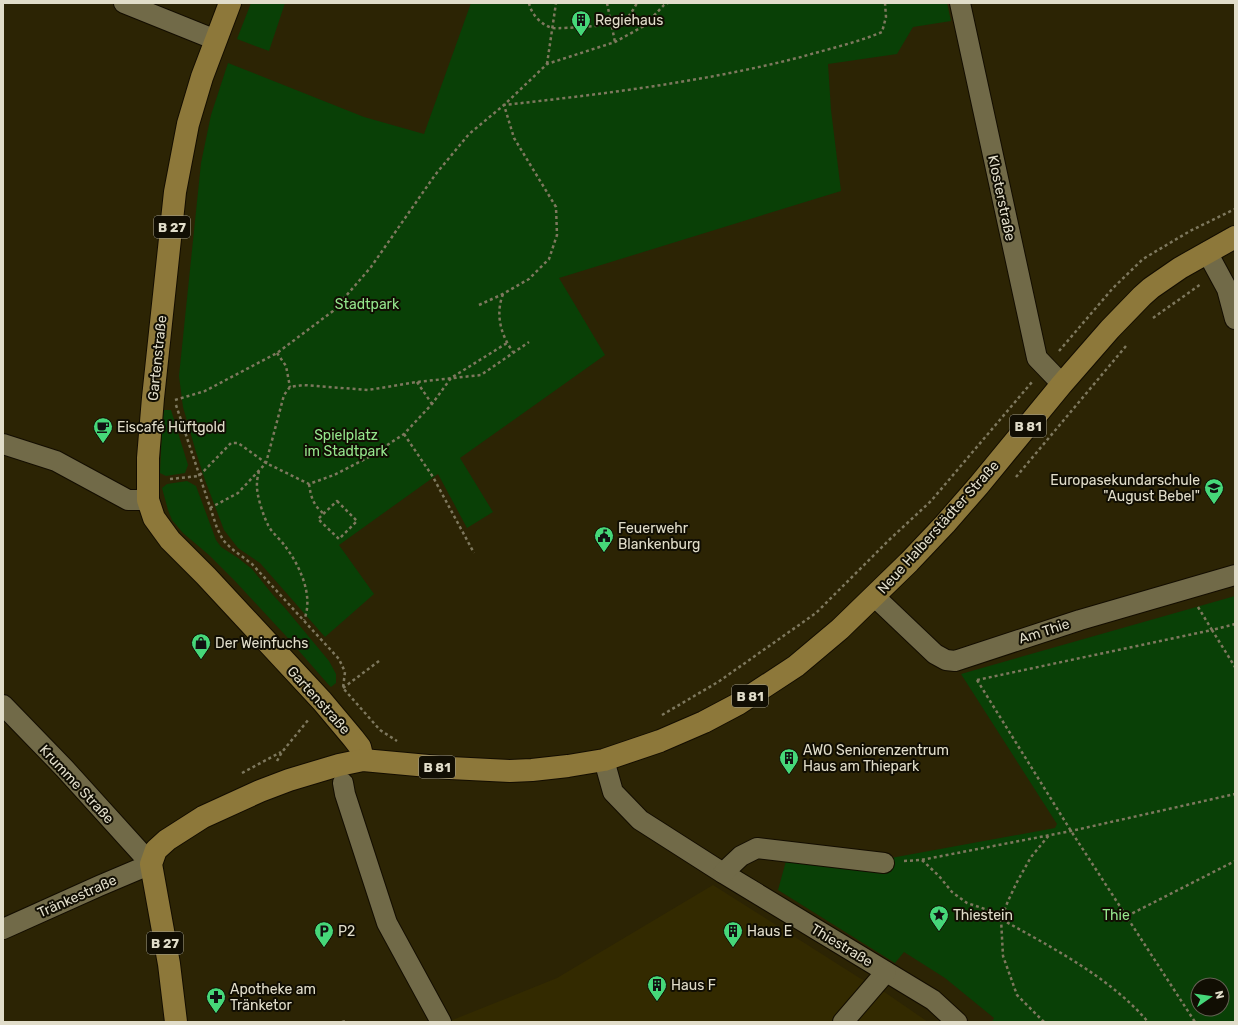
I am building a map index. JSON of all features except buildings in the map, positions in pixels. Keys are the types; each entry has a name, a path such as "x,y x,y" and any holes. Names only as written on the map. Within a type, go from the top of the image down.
{"main road":[{"name":"Gartenstraße","path":"230,3 202,77 188,124 175,192 153,398 148,465 148,500 154,518 159,527 322,701 360,747 363,760"},
{"name":"Neue Halberstädter Straße","path":"151,864 156,850 167,840 203,817 260,791 289,780 338,765 363,760 450,768 510,771 532,770 604,760 660,741 704,722 738,704 796,666 840,629 874,596 945,524 1062,384 1110,329 1150,289 1180,268 1235,237"},
{"name":"B 27","path":"151,864 169,964 176,1022"}],"street":[{"path":"124,3 216,40"},
{"name":"Klosterstraße","path":"960,3 1037,358 1062,384"},
{"path":"1207,252 1227,289 1235,319"},
{"path":"3,444 56,461 128,500 148,500"},
{"name":"Am Thie","path":"874,596 935,654 946,660 955,661 1080,620 1235,575"},
{"name":"Krumme Straße","path":"3,705 65,769 151,864"},
{"name":"Thiestraße","path":"604,760 613,792 640,820 933,1000 957,1022"},
{"path":"343,783 345,794 387,923 441,1022"},
{"path":"723,872 741,856 757,848 884,863"},
{"name":"Tränkestraße","path":"3,929 151,864"},
{"path":"843,1022 886,972"}],"path":[{"path":"529,3 537,20 552,28 622,22 632,12 637,3"},
{"path":"547,64 556,3"},
{"path":"607,3 615,42"},
{"path":"187,396 205,391 277,353 333,311 371,268 436,176 469,134 504,105 547,64 615,42 644,26 664,5 668,3"},
{"path":"504,105 614,93 753,69 862,40 882,32 886,17 885,3"},
{"path":"480,305 529,279 549,259 556,235 556,207 514,138 504,105"},
{"path":"658,717 718,682 816,613 887,542 931,501 1113,288 1143,260 1190,231 1235,209"},
{"path":"503,294 499,303 498,312 507,344 514,352"},
{"path":"210,508 238,493 266,463 284,395 290,387 303,385 368,390 417,382 480,375 529,342"},
{"path":"200,476 231,443 238,443 266,463 309,484 341,471 369,457 404,434 432,404 451,378 507,344"},
{"path":"277,353 286,366 290,387"},
{"path":"417,382 432,404"},
{"path":"174,400 210,508 223,540 252,564 322,639 343,666 345,672 343,688 380,730 398,741 403,742"},
{"path":"404,434 433,477 474,553"},
{"path":"259,471 256,484 268,526 286,547 297,566 305,585 308,604 307,613 304,620"},
{"path":"309,484 311,495 316,507 324,514"},
{"path":"337,501 357,521 339,540 318,519 324,514 337,501"},
{"path":"1188,588 1235,667"},
{"path":"977,680 1235,624"},
{"path":"962,658 1070,831 1195,1022"},
{"path":"282,752 322,701 343,688 379,661"},
{"path":"884,863 921,860 1070,831 1235,794"},
{"path":"1044,1022 1017,995 1003,956 1001,919 1017,882 1031,857 1050,834"},
{"path":"921,860 952,892 967,903 994,912 1001,919 1056,950 1106,983 1138,1010 1148,1022"},
{"path":"1127,916 1235,861"},
{"path":"342,1022 346,1021"}],"shaded area":[{"path":"713,885 858,977 883,991 928,1022 450,1021 557,978"}],"green space":[{"path":"251,3 285,3 269,51 237,39"},
{"name":"Stadtpark","path":"471,3 947,3 951,21 913,27 897,54 828,64 831,110 841,191 559,278 605,355 460,458 493,512 467,528 438,474 339,545 374,594 325,637 260,563 238,548 224,530 205,480 183,407 179,376 201,163 211,115 228,63 364,117 424,134"},
{"path":"163,410 171,410 188,465 185,473 166,476 160,473"},
{"path":"187,481 196,486 216,540 221,547 252,569 329,661 336,674 336,683 331,687 235,581 209,555 183,533 172,520 162,488 167,484"},
{"name":"Thie","path":"1235,596 1235,1022 992,1022 994,1018 945,978 904,952 895,963 778,890 786,861 891,858 1055,828 1057,824 961,674"}],"place":[{"name":"Regiehaus","path":"581,37"},
{"name":"Eiscafé Hüftgold","path":"103,444"},
{"name":"Europasekundarschule \"August Bebel\"","path":"1214,505"},
{"name":"Feuerwehr Blankenburg","path":"604,553"},
{"name":"Der Weinfuchs","path":"201,660"},
{"name":"AWO Seniorenzentrum Haus am Thiepark","path":"789,775"},
{"name":"Thiestein","path":"939,932"},
{"name":"P2","path":"324,948"},
{"name":"Haus E","path":"733,948"},
{"name":"Haus F","path":"657,1002"},
{"name":"Apotheke am Tränketor","path":"216,1014"}],"park label":[{"name":"Spielplatz im Stadtpark","path":"346,444"}]}
